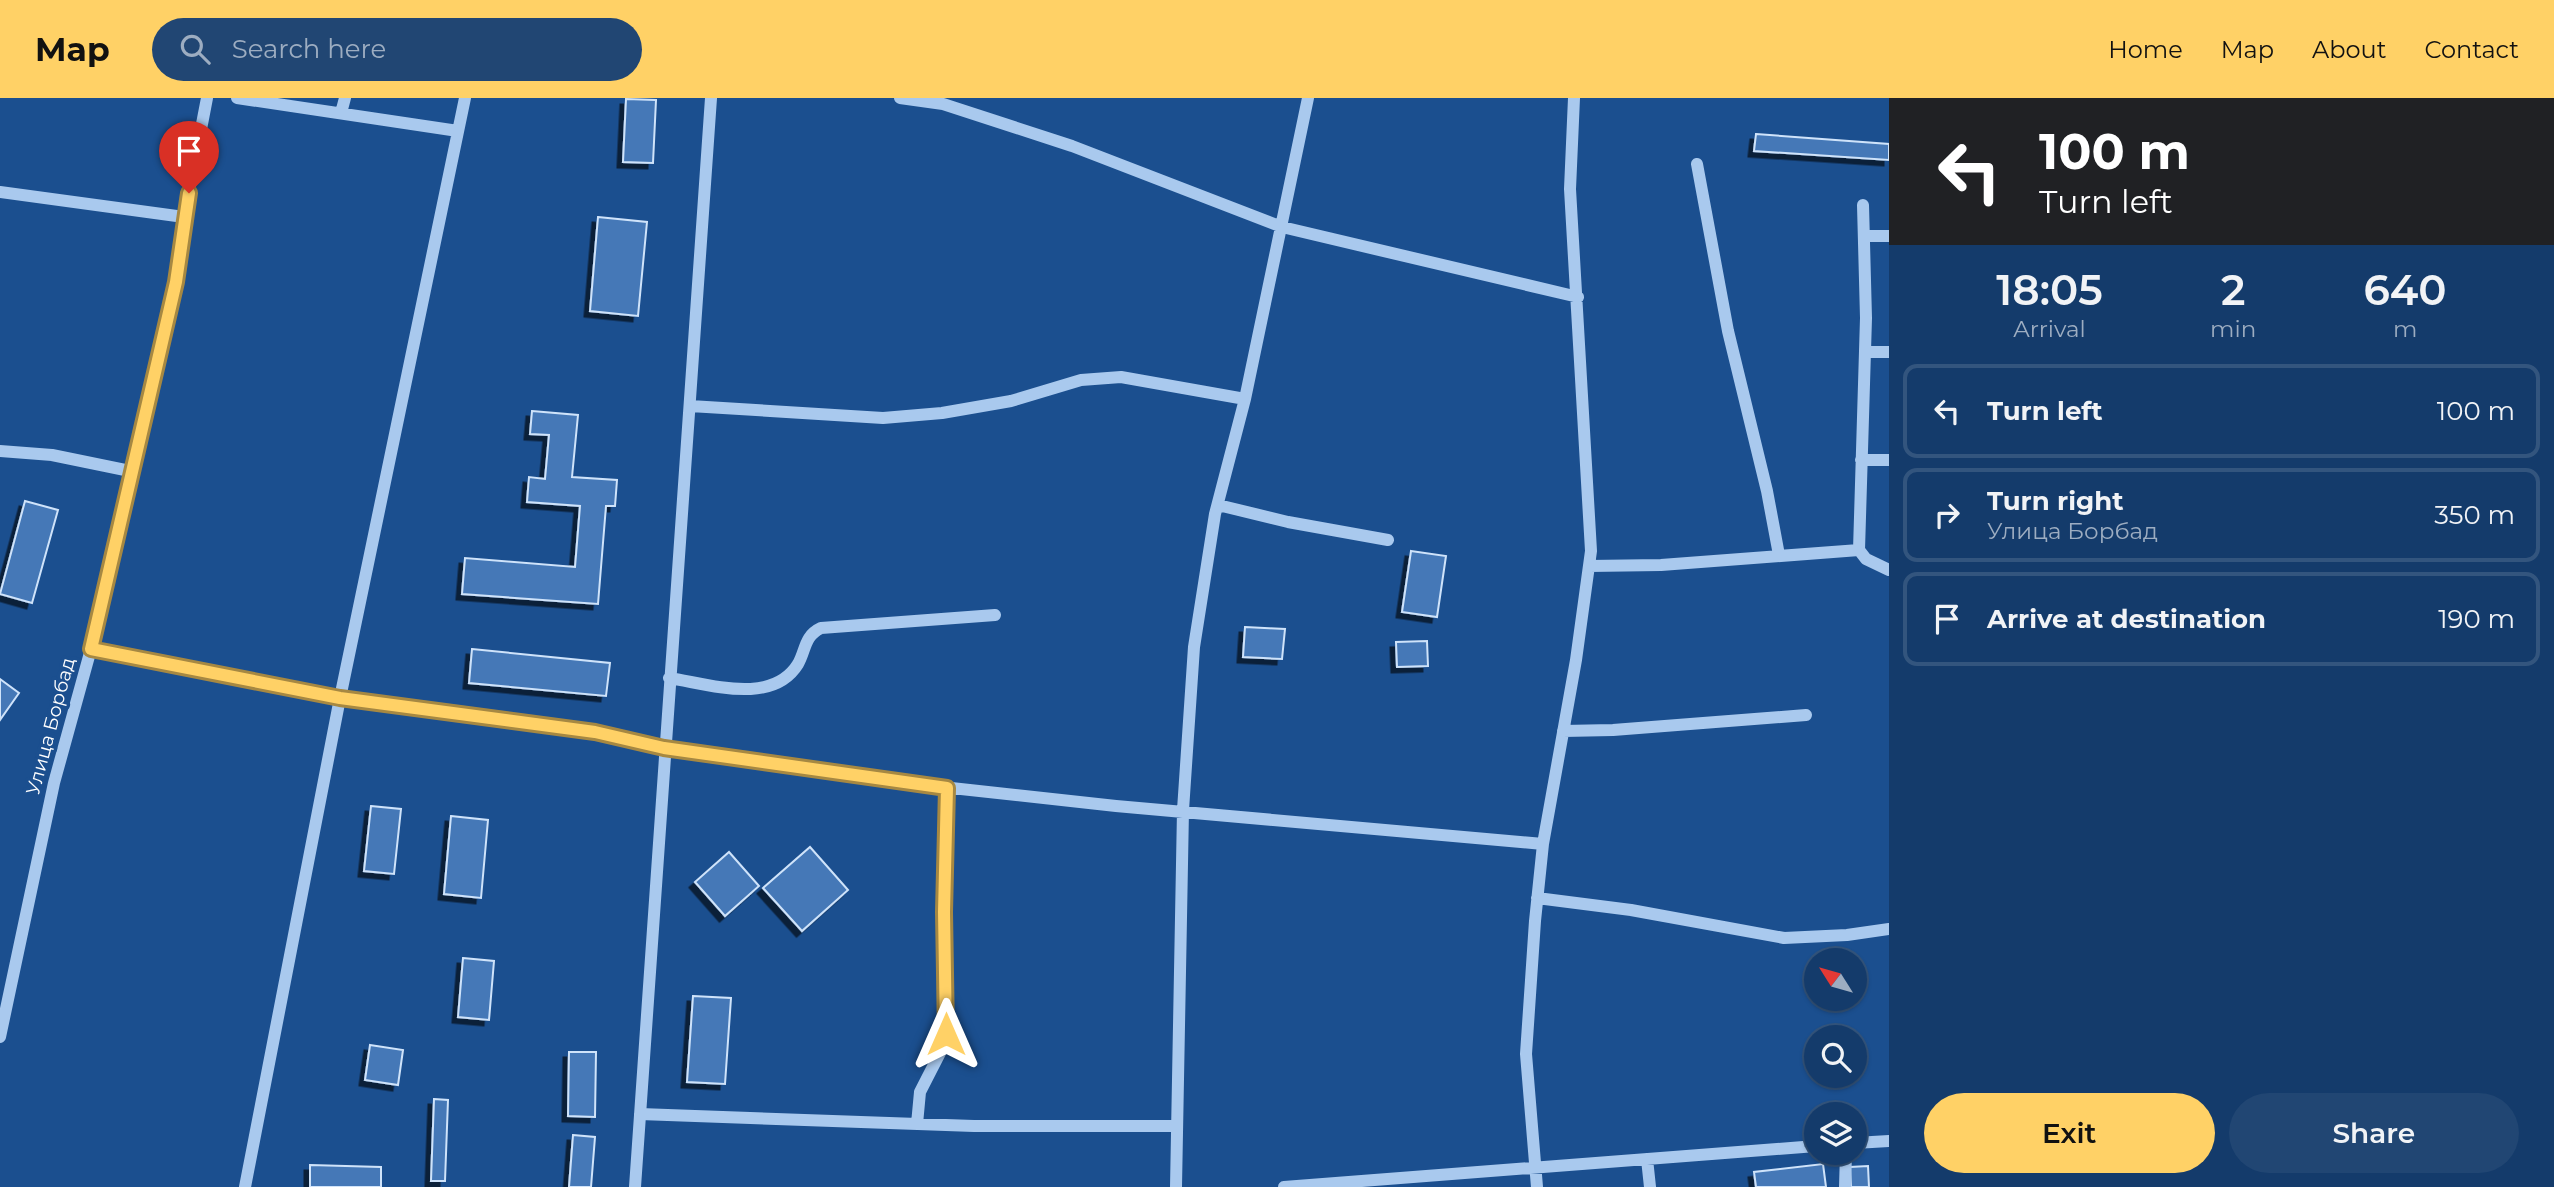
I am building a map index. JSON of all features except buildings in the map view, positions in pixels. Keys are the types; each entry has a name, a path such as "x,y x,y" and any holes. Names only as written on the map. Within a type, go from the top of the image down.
{"street":[{"name":"Улица Борбад","path":"0,1037 54,783 91,649 130,471 176,282 184,217 207,98"},
{"path":"237,98 458,131"},
{"path":"341,113 345,98"},
{"path":"245,1187 340,698 465,98"},
{"path":"635,1187 711,98"},
{"path":"900,98 943,104 1072,146 1282,227 1578,297"},
{"path":"1176,1187 1183,810 1194,648 1218,505 1245,399 1308,98"},
{"path":"1537,1187 1526,1054 1537,898 1543,844 1589,566 1589,498 1570,189 1574,98"},
{"path":"1697,164 1728,331 1768,491 1779,555"},
{"path":"0,192 184,217"},
{"path":"1863,205 1866,352 1860,550 1866,559 1889,570"},
{"path":"1864,236 1889,236"},
{"path":"1866,352 1889,352"},
{"path":"690,406 883,418 942,413 1011,401 1081,380 1121,377 1245,399"},
{"path":"0,451 52,456 130,471"},
{"path":"1861,460 1889,460"},
{"path":"1218,505 1287,522 1388,540"},
{"path":"1589,566 1661,565 1860,550"},
{"path":"669,678 731,687 764,688 787,678 799,661 806,642 813,632 821,628 995,615"},
{"path":"91,649 340,698 595,732 664,748 947,788 1116,807 1183,810 1543,844"},
{"path":"1563,731 1613,730 1806,715"},
{"path":"917,1124 920,1092 942,1049 946,1034 944,912 947,788"},
{"path":"1537,898 1784,937 1847,935 1889,929"},
{"path":"640,1114 917,1124 1177,1126"},
{"path":"1867,1142 1889,1141"},
{"path":"1284,1187 1804,1147"},
{"path":"1647,1159 1650,1187"},
{"path":"1845,1187 1846,1165"}],"route":[{"path":"189,193 176,282 130,471 91,649 340,698 595,732 664,748 947,788 944,912 946,1034"}]}
